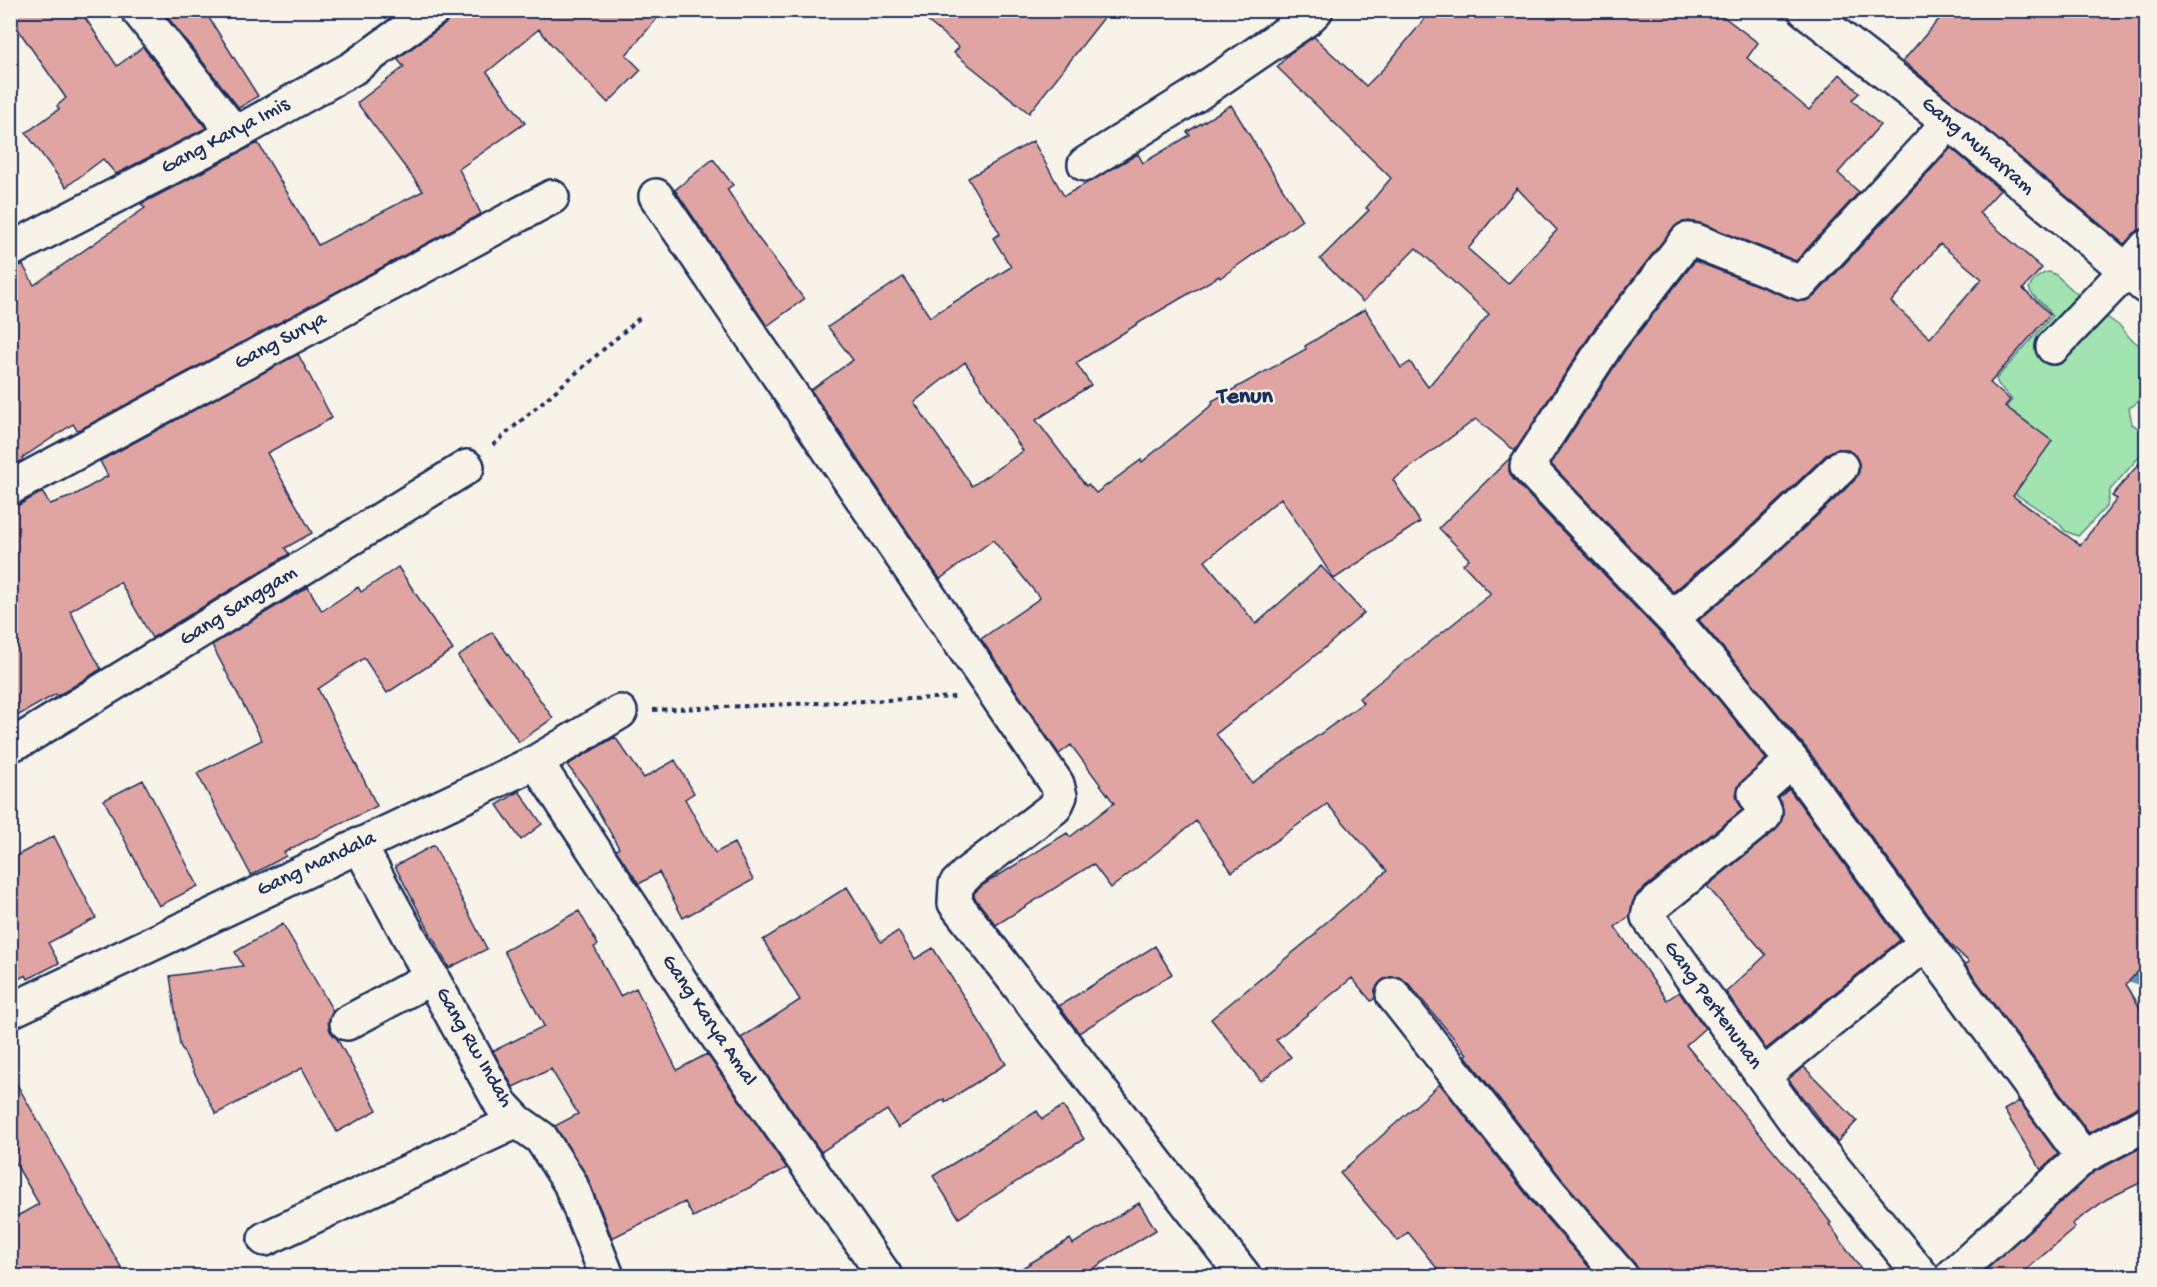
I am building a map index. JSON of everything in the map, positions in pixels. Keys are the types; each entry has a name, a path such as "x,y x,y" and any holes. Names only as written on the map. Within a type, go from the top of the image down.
{"street":[{"path":"138,10 235,134"},
{"name":"Gang Karya Imis","path":"10,250 235,134 353,68 433,10"},
{"path":"1085,164 1194,96 1307,19 1316,10"},
{"name":"Gang Muharram","path":"1805,10 2140,269"},
{"path":"1949,122 1801,283 1687,240 1610,339 1527,466 1672,618 1792,761 2083,1157"},
{"path":"656,196 1057,784 1060,796 1055,807 968,873 956,885 956,903 1244,1276"},
{"name":"Gang Surya","path":"10,488 552,197"},
{"path":"2053,346 2140,269"},
{"name":"Gang Sanggam","path":"10,745 26,738 467,467"},
{"path":"1672,618 1759,545 1841,468"},
{"name":"Gang Mandala","path":"10,1011 536,762 620,712"},
{"name":"Gang Pertenunan","path":"1792,761 1755,794 1765,812 1764,816 1650,908 1648,912 1650,922 1796,1122 1922,1276"},
{"name":"Gang Karya Amal","path":"536,762 710,1026 885,1276"},
{"name":"Gang Rw Indah","path":"359,845 501,1104 517,1121 541,1138 570,1183 607,1276"},
{"path":"1763,1076 1926,943"},
{"path":"347,1023 432,977"},
{"path":"1393,995 1548,1191 1620,1276"},
{"path":"265,1239 517,1121"},
{"path":"1952,1276 2083,1157 2146,1124"}],"path":[{"path":"467,467 642,316"},
{"path":"620,712 996,695"}],"green space":[{"path":"2049,272 2056,275 2087,303 2121,327 2130,338 2146,350 2147,375 2144,391 2136,403 2129,408 2132,424 2146,433 2146,449 2110,490 2107,506 2078,536 2065,531 2058,522 2008,489 2001,413 2012,400 1996,379 2052,316 2029,288 2038,277"}],"building":[{"path":"10,10 80,10 117,66 143,47 206,128 116,174 103,159 66,187 26,133 59,109 57,106 66,98 10,18"},
{"path":"162,10 204,10 258,96 239,108"},
{"path":"451,10 664,10 626,55 641,70 608,103 539,29 487,72 525,123 459,169 481,214 81,429 77,430 73,424 22,458 23,460 10,466 10,268 23,265 34,285 145,208 141,204 258,143 318,245 423,191 357,103 404,67 397,59 444,25 450,18"},
{"path":"914,10 1110,10 1029,113 954,53 959,47"},
{"path":"1432,10 1716,11 1758,43 1747,58 1809,110 1840,74 1859,93 1852,100 1880,125 1838,173 1859,192 1796,261 1703,224 1689,221 1673,228 1594,329 1515,451 1476,419 1393,480 1420,522 1334,579 1281,498 1205,561 1256,624 1321,566 1364,613 1321,651 1216,734 1252,783 1363,703 1359,698 1491,594 1463,564 1469,559 1439,528 1510,458 1509,471 1513,479 1658,631 1719,700 1766,759 1738,786 1736,796 1742,810 1638,893 1632,904 1630,916 1615,927 1667,1000 1679,992 1705,1028 1686,1045 1799,1181 1831,1223 1829,1224 1866,1276 1639,1276 1635,1264 1562,1179 1465,1055 1467,1054 1408,983 1399,977 1390,977 1381,981 1375,989 1375,998 1371,1001 1352,978 1276,1040 1291,1057 1261,1081 1211,1019 1317,933 1316,931 1387,871 1327,804 1232,872 1196,821 1111,888 1093,864 996,925 974,897 974,893 983,885 1067,833 1070,837 1114,803 1071,745 1059,754 981,639 1040,598 993,540 940,579 811,390 853,360 828,327 903,277 930,317 1011,267 993,238 1000,234 968,178 1033,141 1064,196 1138,154 1143,163 1190,135 1187,132 1231,105 1302,220 1220,278 1219,276 1142,321 1076,363 1091,385 1036,420 1086,486 1088,484 1096,493 1141,460 1142,462 1213,404 1212,401 1306,349 1305,346 1365,309 1401,368 1410,362 1428,387 1489,314 1416,248 1363,302 1320,259 1369,210 1366,208 1391,178 1277,67 1289,54 1314,37 1366,86 1386,66","holes":["1517,188 1557,230 1508,284 1468,249","965,362 1023,451 972,486 914,402"]},
{"path":"1947,10 2146,10 2146,229 2139,230 2124,244 1903,61"},
{"path":"1951,148 2000,190 1979,213 2042,268 2023,289 2050,314 1990,383 2010,400 2005,406 2052,441 2013,496 2080,545 2117,499 2112,496 2146,455 2146,963 2126,984 2146,1018 2146,1105 2137,1107 2089,1133 1965,965 1969,962 1949,943 1807,749 1699,620 1771,559 1854,481 1859,472 1859,463 1855,455 1846,449 1836,449 1828,453 1746,531 1673,592 1551,464 1625,350 1695,261 1794,300 1806,301 1815,296","holes":["1940,244 1982,279 1930,338 1891,302"]},
{"path":"713,159 733,185 727,189 756,235 804,299 767,326 675,190"},
{"path":"298,354 332,418 267,453 312,533 285,548 289,554 152,638 120,582 70,611 101,669 57,696 56,694 10,720 10,507 19,505 42,492 50,504 73,496 108,476 100,461"},
{"path":"398,567 453,650 387,693 364,658 318,689 377,806 284,852 286,856 251,875 197,773 262,740 212,645 308,587 322,611 358,587 361,592"},
{"path":"492,632 553,718 519,742 458,657"},
{"path":"615,737 644,778 675,760 694,793 685,799 715,853 734,843 753,880 683,918 659,872 639,884 616,850 619,848 585,788 567,765"},
{"path":"143,780 198,886 159,906 104,800"},
{"path":"1789,789 1900,940 1766,1049 1726,992 1766,955 1707,886 1776,830 1783,817 1779,798"},
{"path":"519,791 542,824 521,840 497,805"},
{"path":"54,836 96,918 48,943 59,963 28,979 26,975 10,983 10,859"},
{"path":"434,845 487,949 449,968 395,866"},
{"path":"847,887 881,942 898,931 915,959 933,948 1006,1064 898,1128 887,1110 821,1152 741,1038 800,1000 763,940"},
{"path":"579,911 598,945 594,947 620,996 636,988 677,1070 707,1054 787,1168 693,1217 685,1202 612,1238 587,1176 555,1126 578,1114 551,1069 513,1087 493,1051 544,1026 504,951"},
{"path":"283,924 333,1011 328,1022 330,1031 337,1039 377,1110 337,1132 302,1068 216,1114 180,1045 170,976 243,966 235,952"},
{"path":"1155,946 1172,974 1079,1033 1059,1006"},
{"path":"1804,1067 1857,1121 1837,1142 1788,1079"},
{"path":"10,1072 126,1276 21,1276 10,1259 10,1220 39,1204 10,1154"},
{"path":"1440,1084 1533,1203 1597,1276 1443,1276 1408,1232 1398,1241 1340,1173"},
{"path":"2019,1101 2058,1154 2041,1170 2004,1110"},
{"path":"1063,1106 1084,1139 959,1218 933,1176 1037,1111 1042,1119"},
{"path":"2146,1145 2146,1180 2107,1199 2072,1224 2075,1228 2019,1276 1979,1276 2094,1172"},
{"path":"1139,1203 1156,1230 1081,1276 1009,1276 1070,1239 1073,1244"}],"waterway":[{"path":"2125,968 2132,977 2146,982"}],"district":[{"name":"Tenun","path":"1245,397"}]}
